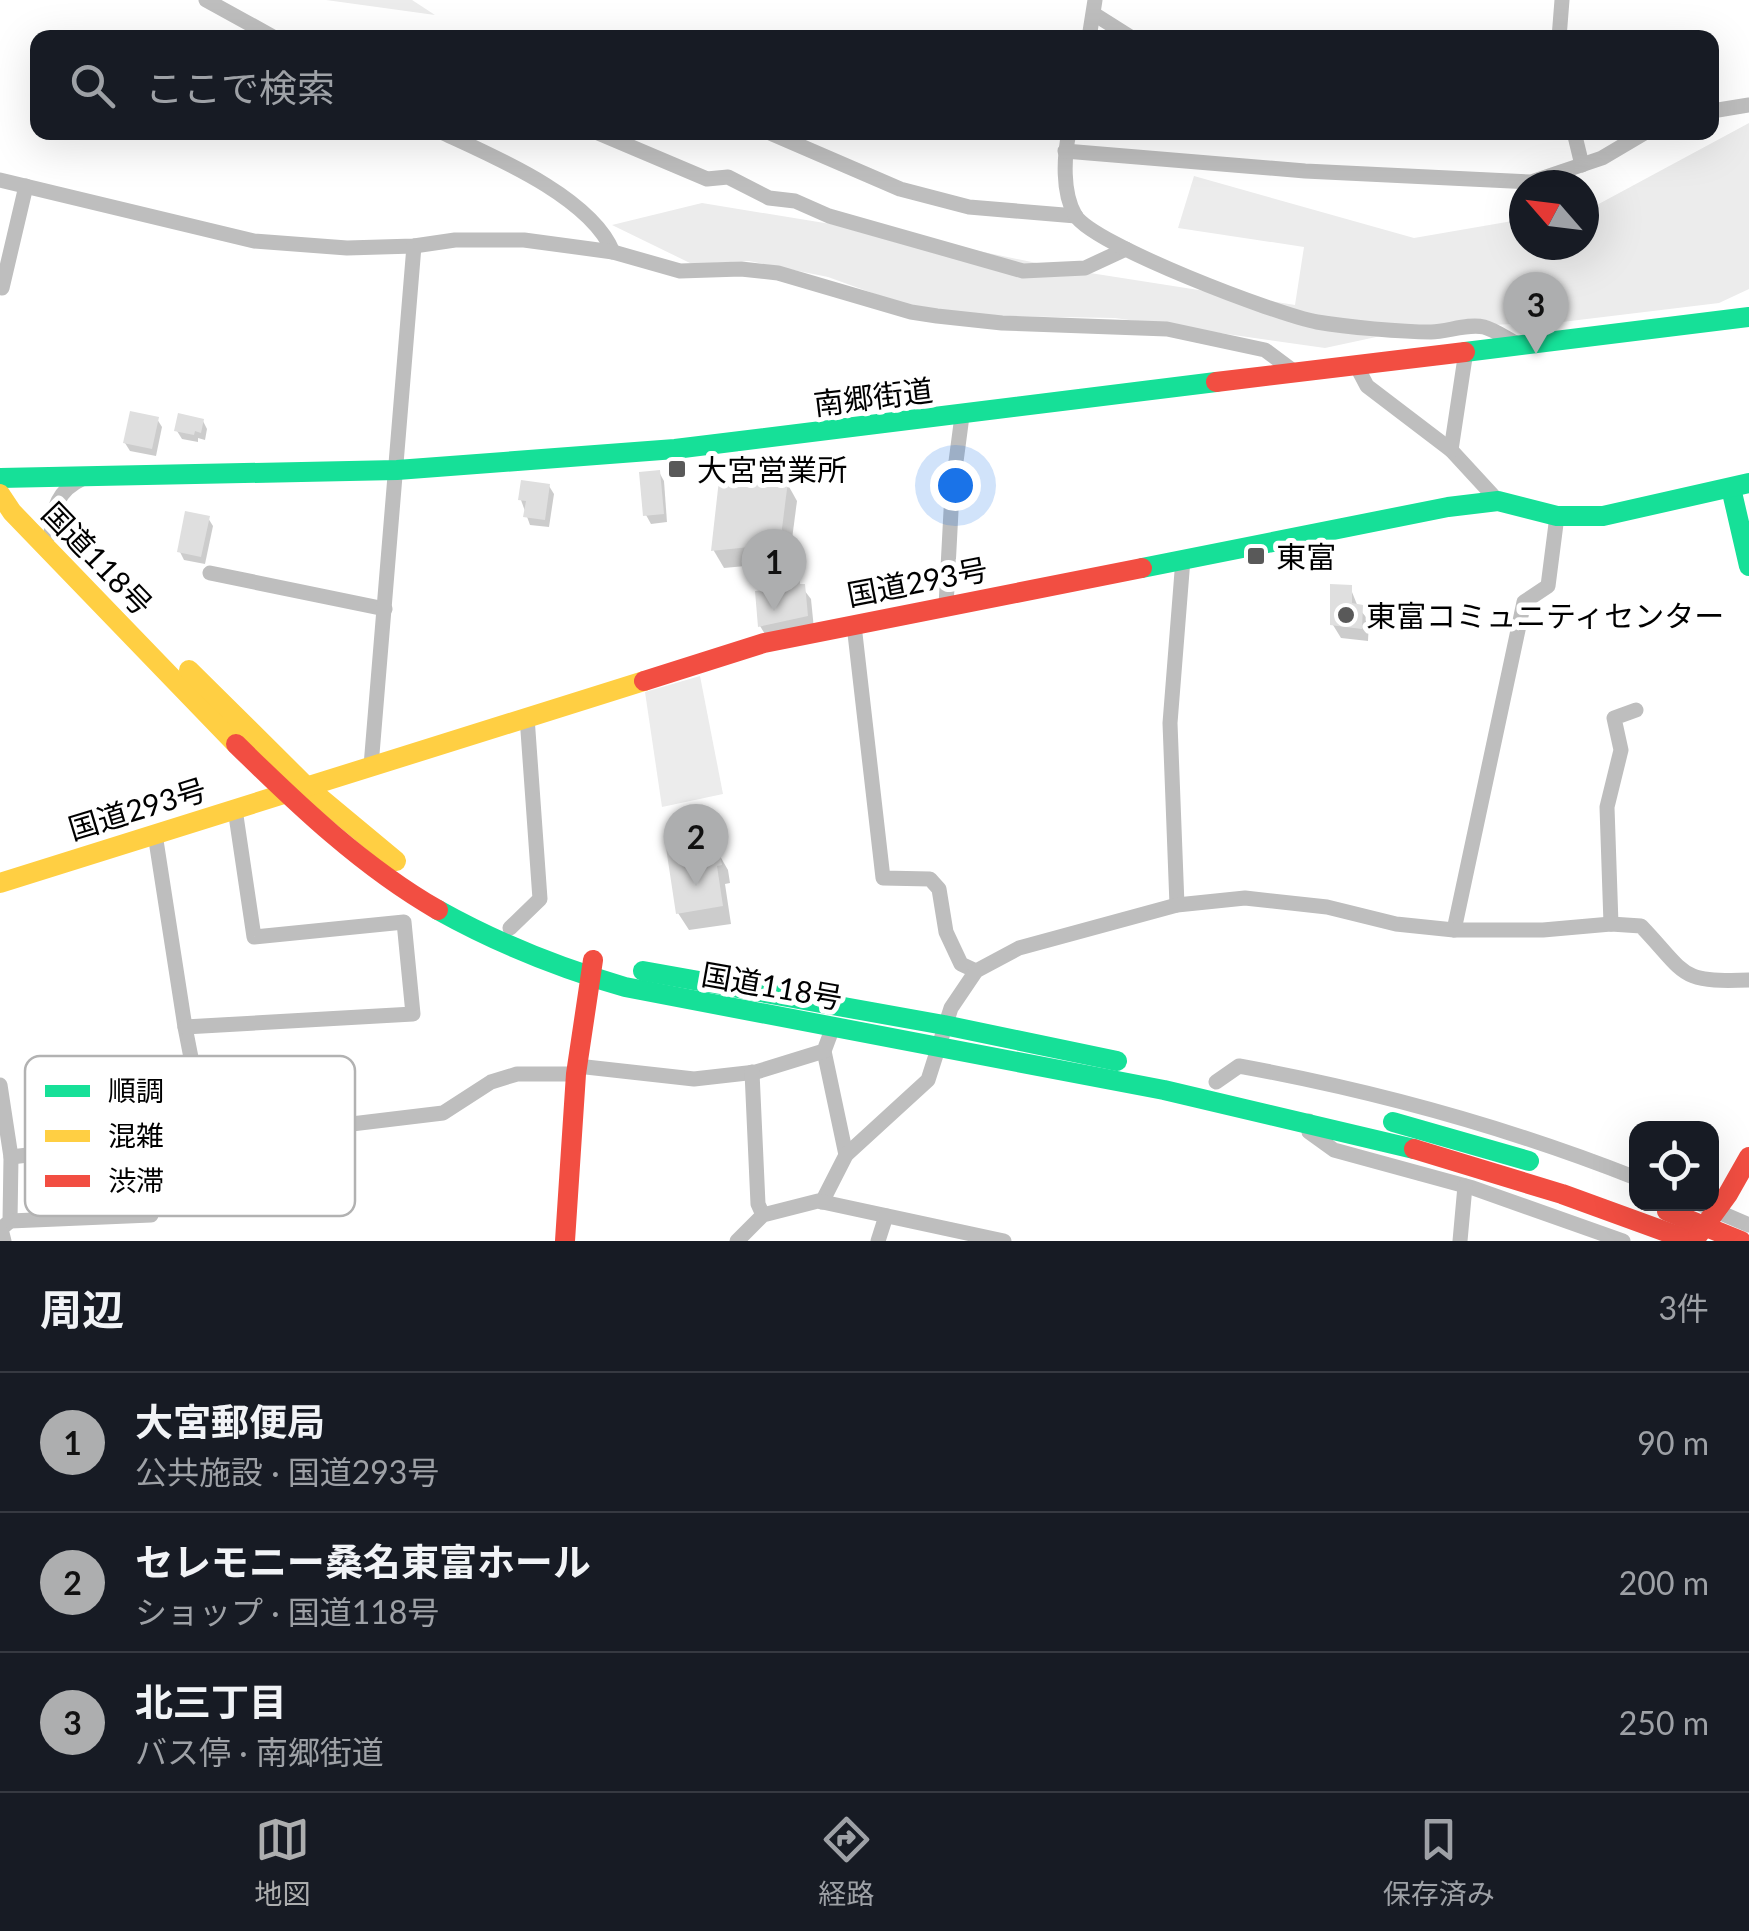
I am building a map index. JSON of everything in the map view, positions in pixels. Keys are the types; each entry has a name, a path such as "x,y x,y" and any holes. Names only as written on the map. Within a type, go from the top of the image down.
{"main road":[{"name":"南郷街道","path":"0,480 396,470 675,449 1749,317"},
{"name":"国道118号","path":"0,480 307,787 379,849 419,878 591,969 692,981 944,1026 1216,1082 1301,1105 1385,1139 1629,1198"},
{"name":"国道293号","path":"0,882 709,658 854,625 1448,507 1498,501 1557,516 1614,514 1740,486"},
{"path":"1740,486 1749,566"},
{"name":"国道118号","path":"0,494 12,512 86,590 327,832 410,894 500,944 833,1026 1216,1099 1301,1105"},
{"path":"565,1241 577,1070 591,969"},
{"name":"国道118号","path":"1368,1116 1545,1176 1693,1241"},
{"path":"1719,1194 1749,1157"},
{"path":"1665,1211 1741,1241"},
{"path":"1693,1241 1706,1211"}],"street":[{"path":"206,0 260,30"},
{"path":"1560,30 1562,0"},
{"path":"1094,7 1122,30"},
{"path":"1719,110 1749,105"},
{"path":"456,140 518,170 580,210 606,235 613,252"},
{"path":"615,140 708,180 728,177 769,198 795,201 829,216 1024,270 1085,268 1126,249"},
{"path":"787,140 900,188 970,206 1076,216"},
{"path":"1067,140 1068,193 1076,216 1091,230 1126,249 1274,310 1317,322 1432,332 1482,326 1518,344"},
{"path":"1576,140 1582,165"},
{"path":"1065,151 1305,171 1531,182 1602,158 1632,140"},
{"path":"0,180 254,241 347,248 414,246 454,240 524,240 613,252 680,270 778,273 937,316 1183,332 1265,350 1296,374"},
{"path":"2,288 26,186"},
{"path":"372,766 414,246"},
{"path":"1451,450 1466,350"},
{"path":"1356,365 1368,386 1451,450 1498,501"},
{"path":"946,606 952,492 962,416"},
{"path":"51,534 58,497 86,477"},
{"path":"1454,930 1524,602 1548,586 1557,516"},
{"path":"1177,905 1170,723 1183,559"},
{"path":"210,572 385,609"},
{"path":"854,625 882,878 930,879 940,889 946,932 961,964 976,971"},
{"path":"1611,924 1607,806 1621,750 1614,718 1636,710"},
{"path":"510,928 540,899 527,716"},
{"path":"185,1027 413,1014 404,922 254,938 235,809"},
{"path":"155,834 191,1056"},
{"path":"822,1202 846,1155 928,1080 951,1008 976,971 1020,948 1177,905 1245,898 1327,907 1396,924 1454,930 1641,926 1690,978 1710,982 1749,980"},
{"path":"833,1026 824,1051 846,1155"},
{"path":"355,1124 443,1113 491,1082 517,1074 577,1070 694,1079 752,1072 824,1051"},
{"path":"1216,1082 1239,1066 1336,1084 1503,1129 1629,1175"},
{"path":"752,1072 758,1204 763,1215"},
{"path":"0,1085 11,1156 4,1241"},
{"path":"1301,1105 1309,1132 1334,1150 1466,1186 1623,1241"},
{"path":"11,1156 25,1154"},
{"path":"1460,1241 1466,1186"},
{"path":"737,1241 763,1215 822,1202 1004,1241"},
{"path":"1717,1211 1749,1225"},
{"path":"4,1226 138,1216"},
{"path":"878,1241 886,1216"}],"shaded area":[{"path":"326,0 412,0 435,15"},
{"path":"1749,123 1749,289 1719,303 1562,322 1418,328 1325,348 1115,318 999,316 911,307 828,277 749,261 692,264 612,225 702,203 910,237 1071,270 1295,305 1304,247 1178,228 1194,176 1414,238 1509,222 1509,260 1599,260 1599,204"},
{"path":"700,676 723,794 662,807 645,692"}],"building":[{"path":"130,411 159,417 152,449 123,443"},
{"path":"178,413 204,419 201,433 174,431"},
{"path":"660,470 664,514 643,516 639,472"},
{"path":"521,480 550,484 545,520 523,517 526,501 518,500"},
{"path":"719,480 788,481 780,544 711,551"},
{"path":"185,511 210,516 201,557 177,552"},
{"path":"800,579 800,584 805,584 808,616 758,627 755,591 777,589 777,582"},
{"name":"東富コミュニティセンター","path":"1330,584 1352,585 1352,603 1363,605 1362,629 1330,625"},
{"path":"710,834 722,865 717,866 723,906 676,914 665,841"}],"traffic: fast":[{"path":"1465,352 1749,317"},
{"path":"0,478 397,470 675,449 1216,382"},
{"path":"1142,568 1448,507 1498,501 1557,516 1603,516 1749,483"},
{"path":"1731,488 1749,566"},
{"path":"438,910 530,954 625,987 1164,1090 1414,1149"},
{"path":"643,971 944,1025 1117,1061"},
{"path":"1393,1122 1529,1161"}],"traffic: slow":[{"path":"0,494 12,512 236,744"},
{"path":"189,670 307,787 396,861"},
{"path":"0,883 644,681"}],"traffic: jam":[{"path":"1216,382 1465,352"},
{"path":"644,681 764,643 1142,568"},
{"path":"236,744 357,855 438,910"},
{"path":"565,1241 576,1074 593,960"},
{"path":"1414,1149 1562,1194 1691,1241"},
{"path":"1698,1235 1749,1157"},
{"path":"1667,1211 1741,1241"}],"place":[{"name":"北三丁目","path":"1536,354"},
{"name":"大宮営業所","path":"677,469"},
{"name":"東富","path":"1256,556"},
{"name":"大宮郵便局","path":"774,611"},
{"name":"東富コミュニティセンター","path":"1346,615"},
{"name":"セレモニー桑名東富ホール","path":"696,886"}]}
